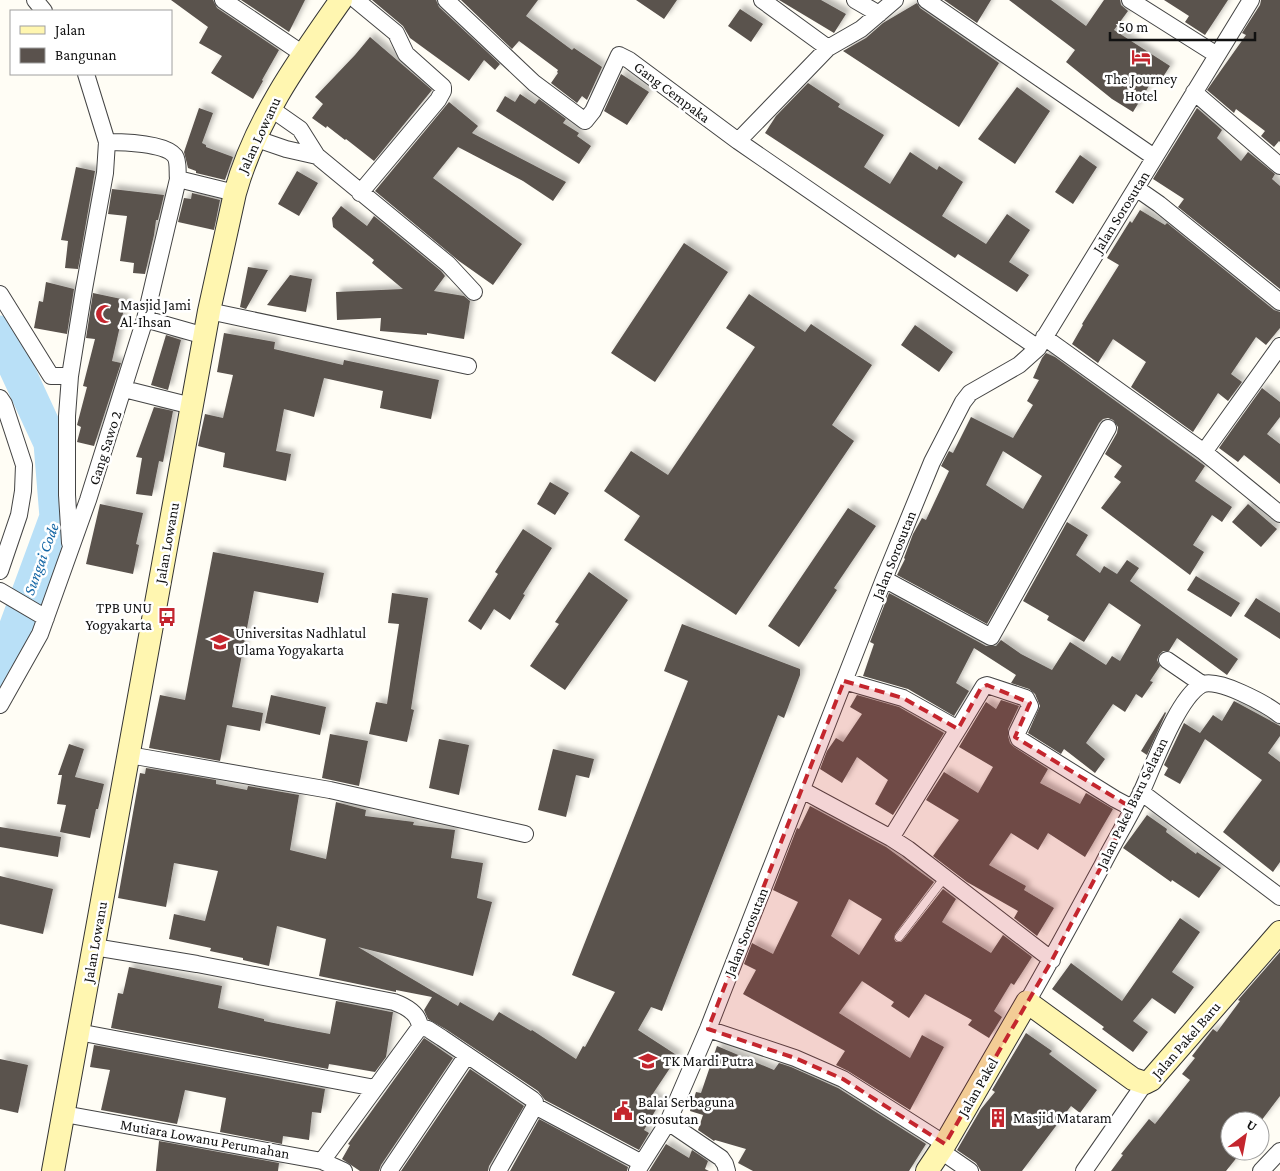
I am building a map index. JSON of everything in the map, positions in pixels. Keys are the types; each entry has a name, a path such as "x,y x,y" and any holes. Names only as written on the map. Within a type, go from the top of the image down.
{"main road":[{"name":"Jalan Lowanu","path":"53,1171 209,311 235,193 254,138 280,89 343,0"},
{"name":"Jalan Pakel Baru","path":"1028,1002 1133,1079 1145,1084 1151,1080 1280,932"},
{"name":"Jalan Pakel","path":"927,1171 1028,1002"}],"street":[{"path":"35,0 43,10"},
{"path":"223,0 303,54"},
{"path":"343,0 396,33 406,54 443,87 438,100 360,193"},
{"name":"Gang Cempaka","path":"446,0 534,83 586,121 593,111 620,55 738,141"},
{"path":"762,0 828,48"},
{"path":"855,0 879,14"},
{"path":"895,0 861,29 828,48 738,141 1204,452 1280,514"},
{"path":"926,0 1154,157"},
{"path":"1130,0 1217,55"},
{"name":"Jalan Sorosutan","path":"640,1167 668,1122 708,1029 884,579 932,462 963,402 977,388 1019,365 1041,342 1251,0"},
{"path":"70,550 67,495 67,416 70,376 104,173 107,142 86,75"},
{"path":"1194,92 1280,166"},
{"path":"270,108 300,129 317,156 448,264 474,292"},
{"path":"254,138 286,149 317,156"},
{"path":"107,142 135,142 171,152 177,160 178,179 235,193"},
{"name":"Gang Sawo 2","path":"0,704 40,634 41,615 70,550 124,389 145,319 178,179"},
{"path":"1136,188 1159,204 1280,302"},
{"path":"0,294 51,376 70,376"},
{"path":"209,311 468,366"},
{"path":"145,319 205,336"},
{"path":"1204,452 1280,346"},
{"path":"124,389 192,406"},
{"path":"0,398 4,404 24,465 23,491 19,515 0,571"},
{"path":"884,579 991,637 1108,428"},
{"path":"2,593 41,615"},
{"path":"1168,660 1202,684 1211,683 1228,687 1279,713"},
{"path":"844,681 903,698 958,729"},
{"name":"Jalan Pakel Baru Selatan","path":"1028,1002 1141,792 1171,725 1191,694 1202,684"},
{"path":"892,838 984,686 987,685 1026,698 1030,706 1017,733 1019,739 1132,808"},
{"path":"129,755 330,790 525,834"},
{"path":"802,790 892,838 1052,960"},
{"path":"1141,792 1280,897"},
{"path":"94,947 197,964 394,1002 404,1006 416,1015 420,1027 322,1161"},
{"path":"420,1027 428,1029 535,1102 535,1106 498,1171"},
{"path":"708,1029 795,1058 843,1079 943,1147 970,1171"},
{"path":"78,1032 375,1088"},
{"path":"389,1171 467,1055"},
{"path":"1084,1171 1145,1084"},
{"path":"535,1106 640,1167"},
{"name":"Mutiara Lowanu Perumahan","path":"64,1114 322,1161 344,1171"},
{"path":"668,1122 721,1158 727,1171"},
{"path":"1262,1171 1280,1151"}],"lane":[{"path":"899,937 945,877"}],"highlighted area":[{"path":"844,681 903,698 958,729 981,688 987,685 1030,703 1015,737 1132,808 1052,960 945,1144 843,1079 795,1058 708,1029"}],"building":[{"path":"171,0 213,0 217,8 279,50 253,99 211,73 222,56 199,43 208,27"},
{"path":"241,0 305,0 289,32"},
{"path":"372,0 436,0 439,7 500,64 495,70 484,60 469,81 410,38 403,26"},
{"path":"461,0 538,0 526,16 572,50 574,48 602,67 587,100 582,96 577,103 551,83 558,70 519,41 512,49"},
{"path":"636,0 677,0 664,19"},
{"path":"779,0 821,0 846,14 834,33"},
{"path":"944,0 991,0 977,23"},
{"path":"1009,0 1051,0 1086,26 1104,0 1120,0 1121,5 1128,11 1114,30 1170,66 1161,80 1155,76 1133,112 1112,99 1066,62 1075,50"},
{"path":"1164,0 1228,0 1205,35 1185,22 1189,16"},
{"path":"1261,0 1280,0 1280,142 1274,147 1261,136 1265,131 1236,109 1234,113 1207,90 1246,35 1242,33 1260,5"},
{"path":"917,3 920,8 999,63 959,127 843,51 866,38 883,23"},
{"path":"740,9 763,24 751,42 728,26"},
{"path":"370,37 432,90 374,161 346,139 312,118 323,104 315,97"},
{"path":"621,74 649,92 627,125 604,111"},
{"path":"808,83 840,104 838,107 884,135 864,167 890,184 910,152 937,170 939,166 963,182 942,216 986,244 1007,214 1030,230 1009,262 1029,275 1017,292 958,254 955,258 765,133 776,116"},
{"path":"1017,87 1050,111 1015,164 978,139"},
{"path":"520,94 535,104 539,99 566,119 563,123 579,133 577,136 591,146 579,164 496,111 505,96 515,102"},
{"path":"449,102 478,126 472,133 566,182 553,201 523,181 458,147 433,178 522,244 493,285 459,261 375,191"},
{"path":"199,108 213,113 202,143 206,147 233,157 225,180 196,173 196,171 188,168 184,152"},
{"path":"1197,108 1222,130 1217,138 1241,161 1248,152 1275,174 1272,179 1280,186 1280,289 1178,207 1184,199 1153,179"},
{"path":"1080,155 1097,167 1073,204 1055,192"},
{"path":"76,167 95,171 78,269 65,268 68,241 61,240"},
{"path":"297,171 318,183 299,216 278,204"},
{"path":"112,189 164,195 158,220 156,220 145,274 133,273 134,263 120,261 127,216 108,214"},
{"path":"192,193 220,200 214,230 178,222 184,198 191,199"},
{"path":"341,206 367,226 374,216 441,271 445,276 434,291 464,296 470,301 464,339 427,333 427,335 380,331 381,318 337,320 336,292 403,289 372,263 374,260 333,227 332,218"},
{"path":"1140,210 1165,225 1167,223 1274,310 1280,312 1280,328 1266,345 1256,337 1231,374 1242,382 1228,401 1218,393 1193,432 1131,387 1146,362 1113,339 1098,363 1072,344 1082,324 1119,265 1107,258 1130,221 1132,223"},
{"path":"684,243 728,272 655,382 611,353"},
{"path":"248,267 268,270 246,309 240,307"},
{"path":"290,275 312,279 306,312 267,305"},
{"path":"46,282 74,289 67,334 34,328 39,301 43,302"},
{"path":"93,293 126,300 112,361 121,363 94,446 77,442 81,427 77,425 87,387 83,386 95,339 86,338"},
{"path":"749,294 805,332 811,324 872,365 832,425 854,441 736,615 624,540 640,516 604,491 631,451 668,475 755,347 726,328"},
{"path":"915,325 953,352 939,372 901,345"},
{"path":"224,333 275,342 274,349 343,365 344,360 439,380 431,419 380,408 383,391 324,378 314,417 284,409 276,451 291,454 286,481 223,467 225,453 198,446 205,414 223,418 233,375 217,372"},
{"path":"166,335 181,340 168,390 151,385"},
{"path":"1046,353 1055,357 1205,466 1195,481 1232,507 1222,522 1212,515 1193,545 1204,552 1190,575 1101,508 1121,482 1114,477 1122,466 1105,454 1117,433 1118,427 1113,420 1103,419 1099,423 987,624 897,575 905,559 913,534 922,518 926,520 949,471 941,466 949,451 953,453 971,417 1013,438 1033,405 1027,401 1039,380 1033,378","holes":["1003,451 1042,476 1023,509 986,485"]},
{"path":"1262,388 1280,402 1280,417 1267,434 1280,444 1280,484 1244,455 1238,462 1219,448"},
{"path":"154,407 173,411 163,462 159,461 152,496 136,494 142,458 136,457"},
{"path":"550,482 569,493 555,515 537,504"},
{"path":"100,504 143,513 136,544 139,545 133,574 86,564"},
{"path":"1248,504 1277,529 1261,547 1232,522"},
{"path":"848,508 876,526 834,588 837,590 799,647 768,626"},
{"path":"1067,522 1088,535 1076,555 1100,573 1104,566 1117,574 1127,560 1139,568 1130,581 1238,659 1227,675 1177,638 1169,651 1163,651 1159,655 1157,660 1160,666 1150,681 1153,682 1142,698 1136,694 1125,712 1113,704 1086,743 1105,759 1095,773 1064,749 1061,754 1028,733 1040,706 1035,694 1029,689 1011,683 1016,675 974,648 956,683 969,691 954,716 908,689 863,676 874,644 870,642 889,593 986,646 996,646 1001,640 1021,654 1052,670 1070,642 1106,665 1112,656 1120,661 1141,625 1109,603 1084,642 1047,620 1049,616 1023,601"},
{"path":"523,529 552,548 523,594 525,595 510,620 494,609 481,630 468,621 498,574 495,572"},
{"name":"Universitas Nadhlatul Ulama Yogyakarta","path":"213,552 324,573 318,603 254,591 232,707 263,713 260,731 227,725 220,761 149,748 160,695 185,700"},
{"path":"589,572 628,600 565,690 530,666 559,624 555,622"},
{"path":"1196,576 1240,603 1231,617 1187,590"},
{"path":"392,593 428,598 411,709 414,710 407,742 369,734 376,702 387,704 399,624 388,623"},
{"path":"1256,598 1280,613 1280,639 1244,616"},
{"path":"682,624 800,669 800,675 784,718 778,715 662,1011 651,1007 638,1030 678,1056 652,1095 661,1101 644,1130 649,1133 639,1150 545,1100 538,1091 428,1019 424,1010 432,997 396,990 396,992 319,976 326,939 277,926 269,966 210,951 211,948 169,939 174,914 205,921 218,871 174,863 166,907 118,898 140,773 145,774 146,768 216,780 216,784 247,790 248,786 299,795 290,850 326,859 336,802 366,810 365,816 414,822 413,825 455,830 451,858 483,863 477,898 492,902 473,976 358,947 458,1006 460,1002 493,1021 499,1012 532,1030 576,1059 583,1046 585,1047 615,992 572,975 688,681 664,671"},
{"path":"271,695 326,707 320,735 265,723"},
{"path":"857,695 899,707 944,733 893,815 875,804 888,780 857,757 842,783 820,769 827,751 836,738 843,742 862,714 850,707"},
{"path":"1001,700 1019,706 1008,729 1008,736 1010,743 1014,747 1048,769 1040,783 1080,804 1086,793 1113,809 1085,857 1048,833 1038,850 1011,833 989,865 1026,886 1024,890 1054,908 1037,936 1014,918 1018,911 967,882 933,856 959,820 926,800 944,772 978,793 993,767 959,747 986,702 996,709"},
{"path":"1234,701 1280,726 1280,736 1268,753 1280,762 1280,862 1273,872 1223,832 1262,780 1205,739 1180,784 1164,775 1168,768 1164,765 1184,723 1200,733 1213,715 1222,721"},
{"path":"1166,713 1147,755 1141,751"},
{"path":"330,734 368,741 359,786 322,778"},
{"path":"439,739 469,745 459,795 429,788"},
{"path":"69,744 84,749 75,777 104,784 90,838 60,832 66,805 57,804 62,775 58,775"},
{"path":"553,749 594,759 589,778 576,775 566,817 538,810"},
{"path":"810,806 886,847 934,882 895,934 894,939 896,942 903,940 943,889 956,899 942,922 991,953 1003,935 1032,957 1014,985 1011,983 994,1011 1002,1017 989,1038 968,1025 972,1020 925,994 909,1018 891,1006 894,1002 862,981 839,1013 910,1058 922,1035 944,1047 910,1110 836,1065 845,1051 743,994 756,970 744,964 752,943 773,954 798,902 773,890 797,828 799,829","holes":["849,899 882,919 859,955 831,936"]},
{"path":"1147,815 1167,829 1166,832 1196,854 1197,852 1221,868 1199,898 1172,880 1171,882 1123,848"},
{"path":"0,827 61,837 58,857 0,847"},
{"path":"0,876 53,889 43,934 0,924"},
{"path":"1180,918 1200,932 1172,972 1194,987 1175,1014 1152,998 1133,1021 1148,1032 1133,1052 1102,1029 1104,1027 1052,989 1071,963 1122,1001"},
{"path":"1280,952 1280,1096 1269,1111 1220,1111 1220,1161 1234,1161 1226,1171 1111,1171 1123,1155 1121,1154 1149,1119 1155,1124 1190,1080 1182,1074 1195,1058 1192,1056 1213,1029 1217,1032 1240,1001 1238,1000"},
{"path":"129,967 222,986 218,1008 264,1019 264,1021 330,1034 336,1001 393,1012 386,1057 375,1072 329,1064 328,1069 111,1028 118,993 123,994"},
{"path":"1026,1033 1052,1051 1049,1054 1097,1090 1080,1113 1071,1106 1022,1171 981,1171 976,1163 957,1150 981,1109 995,1092 992,1090"},
{"path":"424,1038 453,1058 381,1165 379,1171 360,1171 342,1159 350,1145 348,1144"},
{"path":"94,1045 325,1089 321,1113 312,1112 309,1140 283,1136 282,1144 220,1132 226,1098 185,1090 177,1124 101,1110 110,1070 90,1067"},
{"path":"717,1046 774,1070 779,1063 791,1067 838,1088 926,1144 909,1171 753,1171 738,1163 746,1149 714,1141 698,1130 703,1115 690,1111 696,1092 701,1093"},
{"path":"0,1059 28,1065 18,1113 0,1109"},
{"path":"470,1069 524,1106 489,1166 488,1171 401,1171"},
{"path":"539,1119 628,1167 627,1171 510,1171"},
{"path":"159,1141 279,1163 278,1171 156,1171"},
{"path":"666,1144 689,1158 692,1150 708,1161 705,1169 709,1171 649,1171"}],"waterway":[{"name":"Sungai Code","path":"0,333 51,443 57,517 0,672"}],"place":[{"name":"The Journey Hotel","path":"1141,57"},
{"name":"Masjid Jami Al-Ihsan","path":"105,314"},
{"name":"TPB UNU Yogyakarta","path":"167,617"},
{"name":"Universitas Nadhlatul Ulama Yogyakarta","path":"220,642"},
{"name":"TK Mardi Putra","path":"648,1061"},
{"name":"Balai Serbaguna Sorosutan","path":"623,1111"},
{"name":"Masjid Mataram","path":"998,1118"}]}
